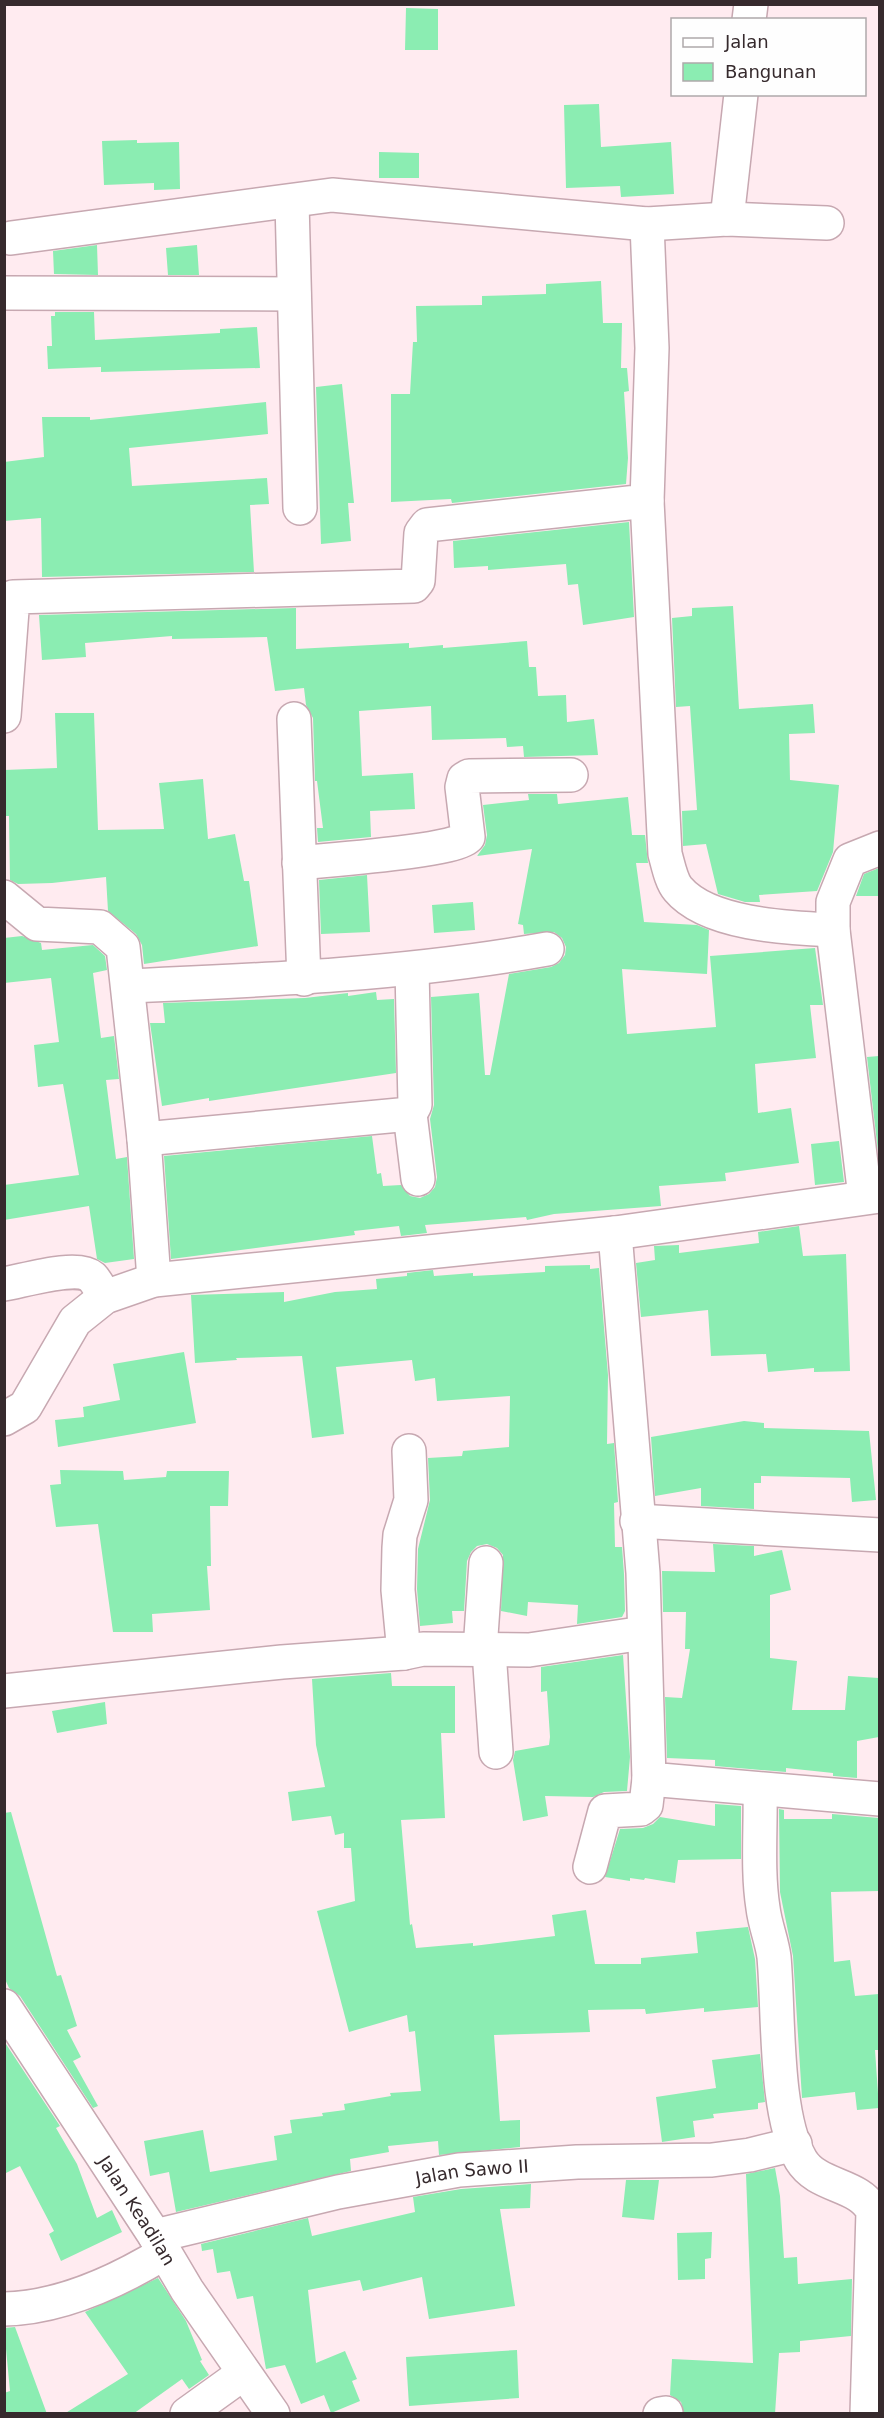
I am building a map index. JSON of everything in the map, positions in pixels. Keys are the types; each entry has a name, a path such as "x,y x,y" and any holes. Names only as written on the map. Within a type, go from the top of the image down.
{"street":[{"path":"726,219 741,96"},
{"path":"11,238 332,195 647,224 726,219 827,223"},
{"path":"292,202 300,508"},
{"path":"647,224 652,348 647,501 665,854 677,888 697,904 760,926 833,930"},
{"path":"4,293 294,294"},
{"path":"4,716 9,597 414,586 418,581 421,533 427,525 647,501"},
{"path":"294,719 304,979"},
{"path":"299,863 420,850 462,842 468,837 462,787 464,778 469,776 571,775"},
{"path":"4,1419 25,1407 75,1322 105,1297 154,1280 615,1233 872,1197 833,930 833,902 849,860 879,848"},
{"path":"4,897 36,924 100,927 123,947 144,1139 154,1280"},
{"path":"128,986 304,979 412,969 547,949"},
{"path":"412,969 415,1105 411,1114 418,1179"},
{"path":"144,1139 411,1114"},
{"path":"590,1867 605,1811 641,1809 646,1805 649,1779 643,1573 615,1233"},
{"path":"4,1284 64,1273 83,1272 93,1278 105,1297"},
{"path":"404,1653 398,1590 400,1535 411,1500 410,1451"},
{"path":"637,1521 879,1535"},
{"path":"486,1563 485,1650 496,1752"},
{"path":"4,1691 282,1662 404,1653 423,1649 529,1650 644,1633"},
{"path":"649,1779 879,1799"},
{"path":"760,1790 762,1908 774,1956 777,2032 788,2126 807,2168 821,2180 864,2198 873,2211 867,2414"},
{"name":"Jalan Keadilan","path":"6,2013 273,2414"},
{"name":"Jalan Sawo II","path":"4,2309 31,2308 89,2289 138,2269 159,2244 338,2193 459,2170 578,2162 712,2160 750,2155 795,2144"},
{"path":"187,2414 244,2373"},
{"path":"660,2414 666,2413"}],"building":[{"path":"406,8 438,9 438,50 405,50"},
{"path":"599,104 601,147 671,142 674,194 621,197 620,186 566,188 564,105"},
{"path":"137,140 137,143 179,142 180,189 154,190 154,183 104,185 102,141"},
{"path":"379,152 419,153 419,178 379,178"},
{"path":"97,245 98,275 54,274 53,251"},
{"path":"197,245 199,275 168,275 166,248"},
{"path":"601,281 603,323 622,323 621,368 627,368 629,391 624,392 628,458 626,484 452,503 451,499 391,502 391,394 410,394 413,342 417,342 416,306 482,305 482,296 546,294 546,284"},
{"path":"55,312 94,312 95,340 220,333 220,329 257,327 260,368 101,372 101,367 48,369 47,346 52,346 51,316 55,316"},
{"path":"342,384 354,503 348,503 351,541 321,544 316,387"},
{"path":"266,402 268,434 129,448 132,486 267,478 269,504 250,505 254,572 42,577 41,518 4,521 4,462 44,457 42,417 90,417 90,420"},
{"path":"629,522 634,617 583,625 578,584 568,585 566,564 488,570 488,566 454,568 453,541"},
{"path":"733,606 739,709 813,704 815,733 789,734 790,780 839,785 833,852 817,891 759,895 760,902 745,902 718,894 706,844 683,846 682,811 697,810 690,706 676,707 672,618 692,616 692,608"},
{"path":"296,608 296,649 409,643 409,648 443,645 443,648 527,641 529,667 536,667 538,696 566,695 567,722 594,719 598,755 524,757 523,746 507,747 506,738 432,740 431,706 359,711 362,776 413,773 415,809 370,811 371,837 318,842 317,828 323,828 317,781 315,781 313,718 306,705 304,688 275,691 267,637 172,639 172,636 85,643 86,657 42,660 39,615"},
{"path":"55,713 94,713 98,830 164,829 159,783 203,779 208,839 235,834 244,881 249,881 258,946 144,964 142,945 136,934 108,911 106,877 52,883 18,884 10,880 9,816 4,816 4,770 57,768"},
{"path":"528,794 557,794 558,804 628,797 632,835 645,835 648,863 636,863 644,922 697,925 709,930 707,974 622,969 627,1034 716,1027 710,956 815,948 823,1005 810,1005 816,1058 755,1064 758,1113 791,1108 799,1163 725,1173 726,1181 659,1186 661,1206 554,1214 527,1220 526,1217 425,1225 427,1233 401,1236 399,1226 354,1231 355,1235 171,1259 164,1156 372,1136 377,1174 381,1173 383,1186 401,1185 410,1196 420,1198 429,1194 435,1187 437,1177 430,1119 434,1105 431,997 479,993 485,1075 490,1075 509,974 551,967 559,963 565,955 566,947 562,938 554,932 524,934 523,925 518,924 532,849 477,856 485,845 487,835 483,805 529,800"},
{"path":"879,868 879,896 856,896 864,874"},
{"path":"367,875 370,932 321,934 319,880"},
{"path":"473,902 475,930 434,933 432,905"},
{"path":"22,936 41,943 42,950 93,945 105,956 107,970 93,973 101,1038 114,1036 119,1079 106,1080 116,1159 127,1157 134,1259 105,1263 97,1259 89,1206 4,1220 4,1185 79,1175 63,1084 38,1087 34,1045 59,1042 51,978 4,983 4,938"},
{"path":"376,992 377,1000 394,999 396,1073 162,1106 150,1023 165,1023 163,1003 305,998 348,993 348,996"},
{"path":"879,1056 879,1160 867,1057"},
{"path":"839,1141 844,1182 815,1185 811,1144"},
{"path":"799,1226 803,1256 846,1254 850,1371 814,1372 814,1368 768,1372 766,1354 711,1356 708,1310 641,1317 636,1263 655,1260 654,1246 679,1245 679,1253 759,1243 758,1232"},
{"path":"590,1265 590,1269 599,1268 608,1375 607,1444 614,1443 618,1502 614,1503 615,1547 622,1547 624,1574 625,1611 622,1617 577,1624 578,1605 528,1602 527,1616 501,1611 503,1555 497,1548 487,1544 477,1546 467,1561 464,1611 452,1611 453,1623 420,1626 417,1589 418,1549 430,1500 428,1458 462,1456 463,1451 509,1447 510,1396 437,1401 435,1378 415,1381 412,1360 336,1367 344,1434 312,1438 302,1356 236,1358 237,1360 195,1363 191,1295 284,1292 284,1302 335,1292 377,1289 376,1279 407,1276 407,1273 433,1270 434,1276 473,1273 473,1276 545,1272 545,1266"},
{"path":"184,1352 196,1423 58,1447 55,1420 84,1417 83,1407 120,1400 113,1364"},
{"path":"744,1421 764,1423 764,1428 869,1431 876,1500 852,1502 850,1478 761,1476 761,1483 754,1483 754,1509 701,1506 701,1488 655,1496 651,1437"},
{"path":"60,1470 123,1471 124,1480 166,1477 167,1471 229,1471 228,1506 210,1506 211,1566 207,1566 210,1610 152,1614 153,1632 113,1632 98,1524 56,1527 50,1485 61,1484"},
{"path":"713,1544 754,1546 754,1556 782,1550 791,1590 770,1595 770,1658 797,1661 792,1710 845,1710 848,1676 879,1678 879,1737 857,1741 857,1778 786,1768 786,1772 715,1766 715,1760 667,1758 665,1697 682,1698 690,1649 685,1649 686,1612 663,1612 662,1571 715,1572"},
{"path":"623,1655 630,1757 627,1791 604,1792 593,1797 545,1796 548,1816 523,1821 513,1760 515,1751 549,1745 550,1737 547,1691 541,1692 541,1667"},
{"path":"391,1673 392,1686 455,1686 455,1733 441,1733 445,1818 401,1820 410,1925 412,1924 416,1948 473,1943 473,1946 555,1936 552,1915 586,1910 595,1964 641,1964 641,1958 698,1953 696,1932 748,1927 755,1959 758,2007 704,2012 704,2008 646,2014 645,2009 588,2010 590,2032 494,2035 500,2121 520,2120 520,2147 439,2155 438,2141 388,2146 389,2152 350,2159 351,2171 176,2212 169,2172 150,2176 144,2141 203,2130 210,2172 277,2160 274,2136 292,2133 290,2120 323,2116 322,2113 345,2110 344,2104 391,2096 390,2093 421,2091 415,2031 409,2032 407,2015 349,2032 317,1911 355,1901 351,1848 344,1848 344,1833 335,1835 331,1816 292,1821 288,1792 325,1787 316,1745 312,1679"},
{"path":"105,1702 107,1724 57,1733 52,1711"},
{"path":"715,1804 741,1806 741,1859 678,1860 675,1883 645,1878 644,1880 630,1878 630,1881 605,1877 620,1829 643,1828 653,1824 660,1817 715,1826"},
{"path":"779,1809 784,1810 784,1819 832,1819 832,1814 879,1818 879,1891 831,1892 834,1962 850,1960 855,1996 879,1994 879,2050 875,2050 879,2108 857,2110 855,2092 802,2098 793,1956 780,1892"},
{"path":"11,1812 57,1976 61,1975 77,2026 67,2030 81,2057 73,2061 98,2106 93,2108 20,1996 9,1988 4,1977 4,1813"},
{"path":"4,2041 60,2126 56,2128 77,2164 97,2218 112,2210 122,2232 61,2261 49,2234 54,2231 20,2166 4,2174"},
{"path":"760,2054 765,2102 758,2103 758,2109 713,2114 714,2118 693,2121 695,2137 662,2142 656,2097 716,2088 712,2060"},
{"path":"775,2168 780,2196 784,2258 797,2257 798,2284 852,2279 851,2336 800,2341 800,2352 779,2353 775,2414 684,2414 681,2402 670,2395 672,2359 753,2363 746,2174"},
{"path":"626,2180 659,2180 654,2220 622,2217"},
{"path":"531,2184 530,2208 500,2209 515,2306 429,2319 422,2277 363,2291 360,2280 308,2290 316,2363 345,2351 357,2379 352,2381 360,2401 331,2413 324,2395 301,2404 285,2365 266,2369 253,2296 237,2299 230,2271 217,2273 213,2249 202,2251 201,2244 308,2218 312,2236 415,2212 413,2197 461,2189"},
{"path":"712,2232 711,2258 705,2259 705,2279 678,2280 677,2233"},
{"path":"158,2278 186,2321 202,2360 200,2361 209,2375 189,2389 182,2379 133,2414 64,2414 128,2374 85,2312"},
{"path":"15,2327 47,2414 4,2414 4,2393 10,2391 4,2328"},
{"path":"517,2350 519,2398 409,2406 406,2357"}]}
